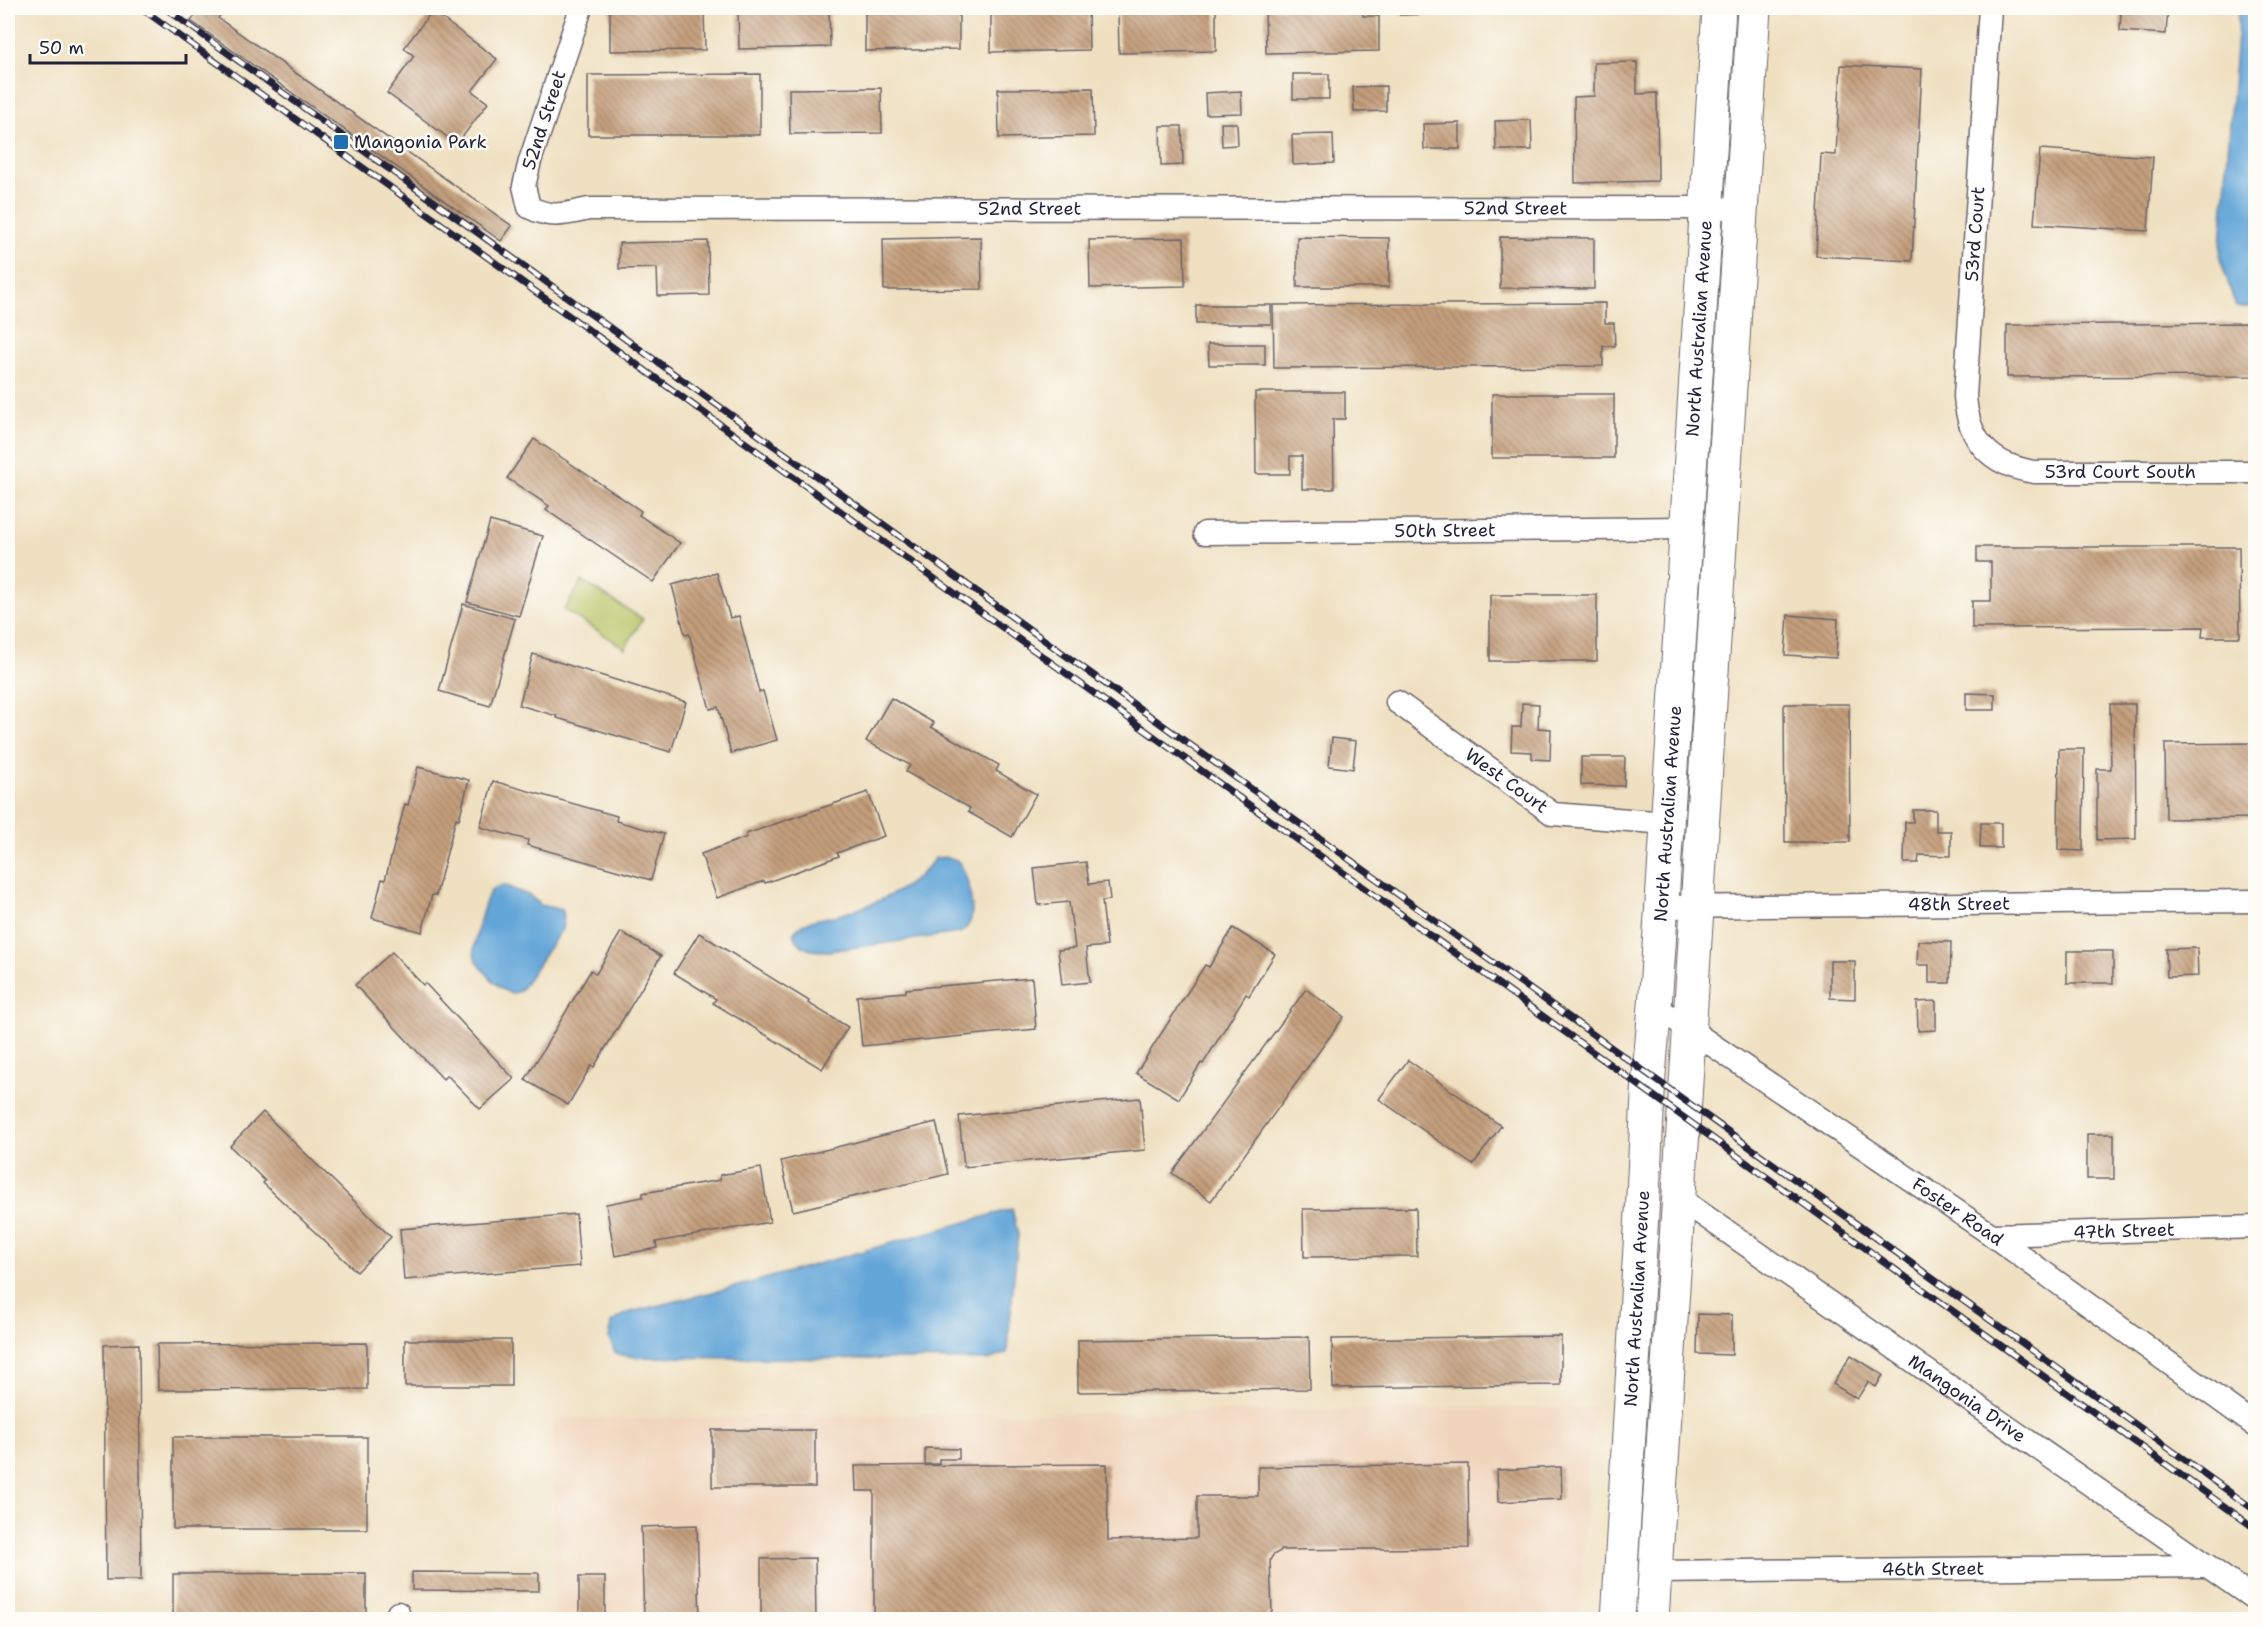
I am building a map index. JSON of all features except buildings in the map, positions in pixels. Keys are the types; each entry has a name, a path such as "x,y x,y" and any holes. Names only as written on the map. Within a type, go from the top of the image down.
{"main road":[{"name":"North Australian Avenue","path":"1618,1620 1649,1075 1662,907 1719,8"},
{"name":"North Australian Avenue","path":"1652,1620 1754,8"},
{"path":"1680,632 1715,632"}],"street":[{"name":"52nd Street","path":"581,8 530,161 524,186 529,207 542,214 563,215 589,209 1741,209"},
{"name":"53rd Court","path":"1989,454 1978,442 1970,428 1965,396 1990,8"},
{"name":"53rd Court South","path":"1989,454 2002,464 2018,470 2034,472 2256,472"},
{"name":"50th Street","path":"1205,533 1686,528"},
{"name":"West Court","path":"1397,702 1553,814 1667,823"},
{"name":"48th Street","path":"1662,907 2256,901"},
{"name":"Foster Road","path":"1655,1006 1992,1235 2256,1426"},
{"name":"Mangonia Drive","path":"1679,1198 2256,1600"},
{"name":"47th Street","path":"1992,1235 2256,1227"},
{"name":"46th Street","path":"1655,1572 2208,1566"}],"shaded area":[{"path":"1597,1407 1589,1452 1580,1619 555,1619 554,1419"}],"green space":[{"path":"582,581 643,619 625,648 564,610"}],"water":[{"path":"2239,8 2255,8 2256,307 2236,307 2220,258"},
{"path":"947,857 960,864 970,897 971,919 959,933 829,951 807,949 793,934 808,922 839,915 879,901 916,879 935,858"},
{"path":"504,885 530,896 541,905 562,910 564,917 562,929 520,991 512,993 501,988 489,977 475,958 474,953 477,931 489,895 494,889"},
{"path":"1012,1209 1018,1234 1007,1353 988,1360 637,1357 616,1354 609,1339 611,1323 627,1313 750,1283"}],"railway":[{"path":"141,8 2256,1529"},
{"path":"165,8 2256,1511"}],"place":[{"name":"Mangonia Park","path":"341,142"}]}
